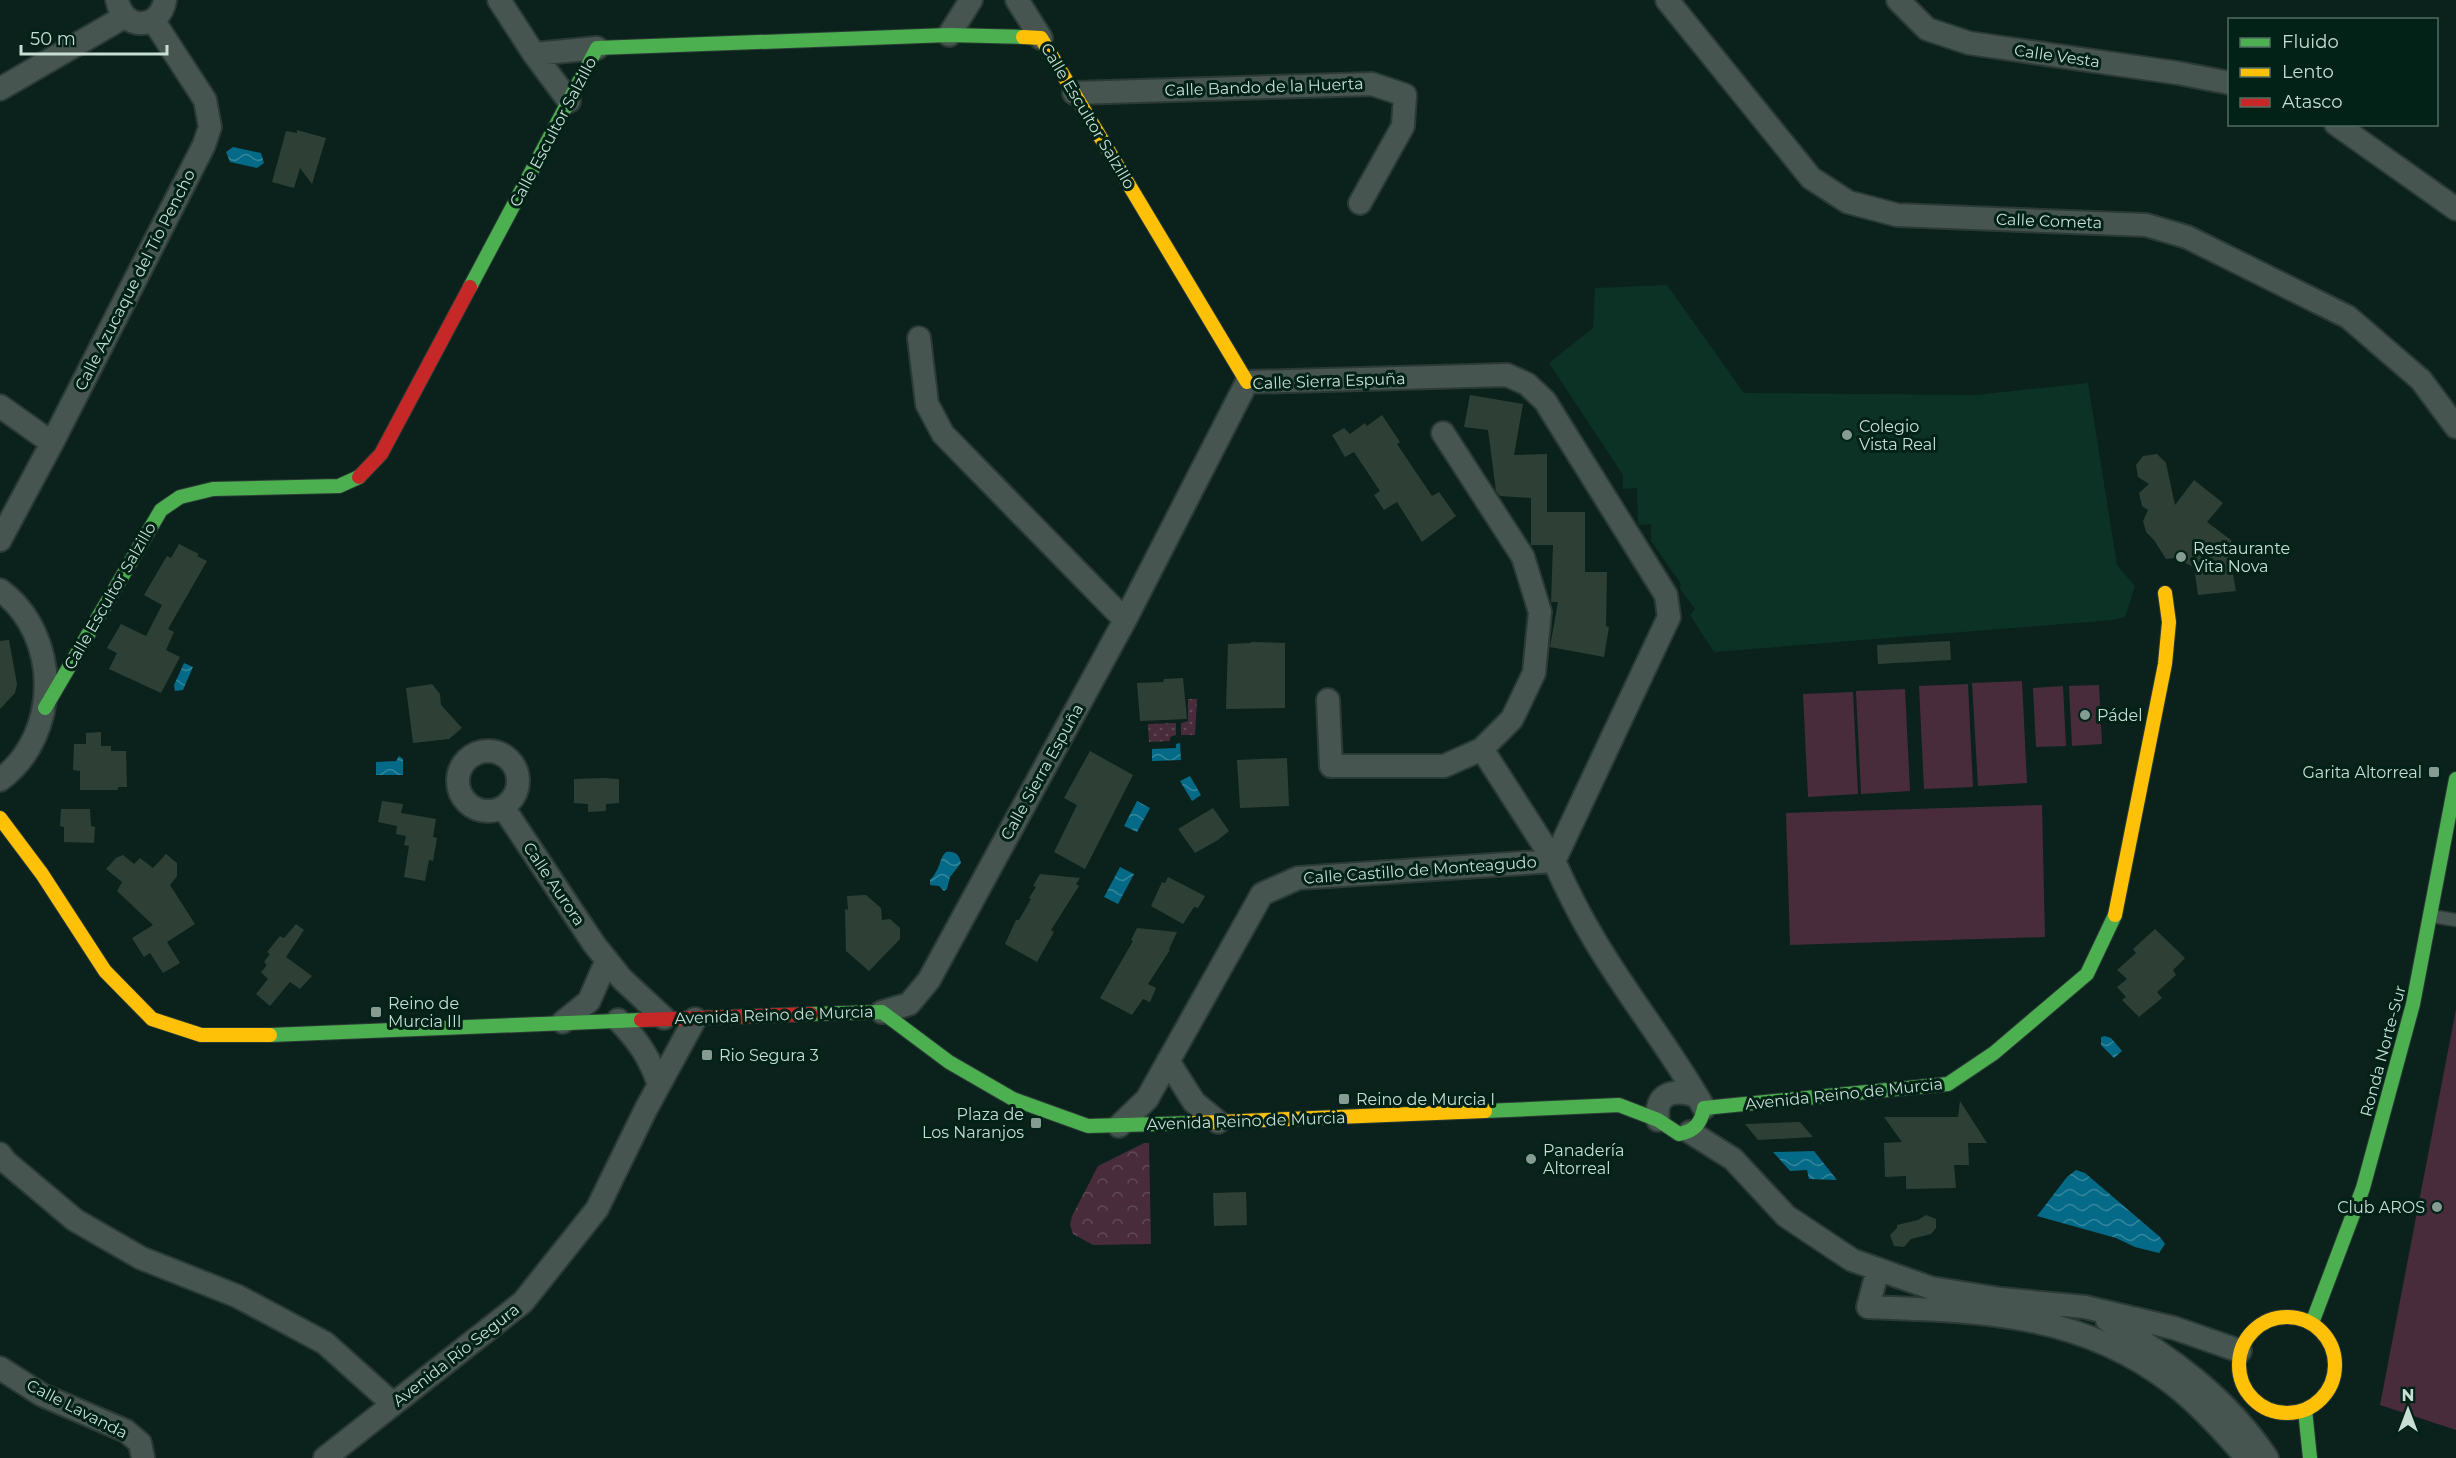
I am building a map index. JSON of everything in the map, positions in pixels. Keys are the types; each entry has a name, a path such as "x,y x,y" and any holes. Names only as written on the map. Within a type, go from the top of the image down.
{"street":[{"path":"0,89 121,8 139,23 153,20 164,8 165,0"},
{"path":"499,0 534,54 569,101"},
{"path":"949,35 971,0"},
{"path":"1017,0 1041,38"},
{"name":"Calle Cometa","path":"1667,0 1811,178 1848,202 1897,215 2146,225 2187,237 2348,317 2421,380 2456,428"},
{"name":"Calle Vesta","path":"1898,0 1927,29 1969,43 2178,73 2228,83"},
{"name":"Calle Azucaque del Tío Pencho","path":"0,540 6,515 52,443 204,145 210,127 205,99 153,20"},
{"name":"Calle Escultor Salzillo","path":"45,708 160,510 180,496 213,489 339,486 360,477 381,454 597,48 949,35 1041,38 1247,382"},
{"path":"534,54 597,48"},
{"name":"Calle Bando de la Huerta","path":"1074,93 1372,84 1405,95 1403,126 1360,203"},
{"path":"2339,126 2456,209"},
{"path":"919,338 927,404 943,434 1125,620"},
{"name":"Calle Sierra Espuña","path":"882,1012 909,1004 929,980 1125,620 1247,382 1507,375 1527,384 1545,401 1665,595 1669,617 1554,861"},
{"path":"0,405 52,443"},
{"path":"1328,700 1331,766 1444,766 1482,749 1512,719 1534,673 1540,612 1523,558 1443,433"},
{"path":"0,590 13,599 37,634 47,675 45,708 33,742 11,772 0,780"},
{"name":"Avenida Reino de Murcia","path":"0,818 42,874 105,971 152,1019 201,1035 270,1035 663,1018 695,1019 825,1012 882,1012 949,1062 1014,1099 1088,1126 1619,1105 1659,1110 1668,1094 1688,1093 1700,1102 1948,1084 1995,1053 2087,974 2117,911 2165,664 2169,622 2165,593"},
{"path":"1482,749 1554,861"},
{"name":"Ronda Norte-Sur","path":"2312,1323 2363,1188 2413,1004 2456,779"},
{"name":"Calle Aurora","path":"503,807 607,960 622,979 663,1018"},
{"name":"Calle Castillo de Monteagudo","path":"1119,1126 1147,1099 1262,894 1298,878 1554,861 1595,941 1700,1102"},
{"path":"563,1022 589,1001 607,960"},
{"name":"Avenida Río Segura","path":"325,1458 523,1302 597,1209 695,1019"},
{"path":"618,1020 638,1040 652,1065 659,1085"},
{"path":"1168,1061 1194,1102 1218,1122"},
{"path":"1659,1110 1679,1134 1690,1132 1701,1123 1700,1102"},
{"path":"1690,1132 1733,1159 1786,1216 1852,1260 1931,1288 2001,1299 2085,1307 2174,1328 2240,1351"},
{"path":"0,1154 6,1162 75,1220 141,1258 237,1296 325,1343 393,1404"},
{"path":"1878,1269 1868,1307 1945,1310 2024,1319 2064,1327 2102,1341 2138,1360 2173,1384 2218,1425 2247,1458"},
{"path":"2085,1307 2151,1345 2209,1390 2257,1443 2267,1458"},
{"path":"2276,1317 2295,1317 2312,1323 2323,1332 2335,1356 2336,1369 2326,1394 2305,1410 2290,1413 2274,1412 2260,1405 2249,1395 2241,1381 2238,1366 2240,1351 2253,1329 2276,1317"},
{"name":"Calle Lavanda","path":"0,1368 42,1395 126,1431 140,1443 143,1458"},
{"path":"2305,1410 2310,1458"}],"lane":[{"path":"2430,915 2456,920"}],"shaded area":[{"name":"Colegio Vista Real","path":"1667,285 1744,393 1975,395 2088,383 2117,565 2135,586 2125,617 2113,620 1714,652 1690,615 1695,609 1680,589 1681,584 1651,541 1651,524 1638,525 1637,488 1623,489 1623,475 1549,363 1593,328 1595,288"}],"green space":[{"path":"2022,681 2027,783 1978,786 1972,683"},
{"path":"1968,684 1973,787 1924,789 1919,686"},
{"name":"Pádel","path":"2099,685 2102,744 2072,746 2069,686"},
{"name":"Pádel","path":"2063,686 2066,746 2036,747 2033,688"},
{"path":"1905,689 1910,791 1861,794 1856,691"},
{"path":"1853,692 1858,794 1808,797 1803,694"},
{"path":"1188,699 1197,699 1195,735 1181,735 1181,723 1188,721"},
{"path":"1176,723 1176,735 1170,737 1170,741 1149,742 1148,724"},
{"path":"2042,805 2045,937 1790,945 1786,813"},
{"name":"Club AROS","path":"2456,1009 2456,1430 2380,1405"},
{"path":"1144,1143 1149,1143 1151,1244 1093,1245 1073,1234 1070,1225 1072,1216 1098,1166"}],"water":[{"path":"233,147 261,153 264,163 257,168 230,162 226,152"},
{"path":"184,663 193,667 183,690 175,691 174,685"},
{"path":"1180,743 1181,760 1152,761 1152,749 1176,748 1176,744"},
{"path":"399,756 403,759 403,775 376,775 376,762 396,761"},
{"path":"1190,776 1201,795 1192,801 1180,781"},
{"path":"1137,801 1150,808 1137,832 1124,826"},
{"path":"946,852 956,854 961,863 950,877 947,889 944,891 939,886 930,885 930,880"},
{"path":"1120,867 1134,874 1118,904 1104,897"},
{"path":"2101,1037 2111,1038 2122,1051 2114,1058 2101,1045"},
{"path":"1814,1151 1837,1180 1809,1179 1807,1170 1790,1171 1773,1152"},
{"path":"2076,1170 2085,1173 2160,1237 2165,1244 2159,1253 2135,1247 2116,1238 2037,1216 2067,1177"}],"building":[{"path":"297,130 326,138 312,184 300,168 294,188 272,182 286,131 297,133"},
{"path":"1470,395 1523,404 1514,455 1547,454 1547,512 1585,512 1585,572 1607,572 1606,626 1609,627 1604,657 1550,647 1558,602 1551,602 1553,545 1531,545 1531,498 1500,496 1496,491 1488,430 1464,427"},
{"path":"1382,415 1400,442 1397,444 1432,496 1439,492 1456,516 1422,542 1397,502 1384,510 1374,495 1380,491 1354,452 1345,457 1332,435 1344,428 1350,434 1365,423 1367,426"},
{"path":"2157,454 2166,463 2175,505 2194,480 2223,503 2207,522 2231,540 2232,549 2229,553 2236,591 2198,595 2194,567 2174,558 2166,559 2146,532 2143,521 2148,510 2142,506 2139,493 2149,484 2138,477 2136,465 2143,456"},
{"path":"179,544 199,554 197,556 207,561 168,629 174,632 166,650 180,657 161,693 109,669 117,653 107,648 121,624 146,636 162,605 144,595 167,556 171,558"},
{"path":"9,640 17,684 15,693 0,709 0,641"},
{"path":"1950,641 1951,660 1878,664 1877,645"},
{"path":"1285,643 1285,708 1226,709 1228,644"},
{"path":"1183,678 1187,719 1140,721 1137,683 1163,682 1164,679"},
{"path":"432,684 440,694 441,705 462,728 449,739 413,743 406,688"},
{"path":"101,732 101,746 111,746 111,751 126,751 127,787 118,787 118,790 80,790 80,771 73,770 74,744 86,744 86,733"},
{"path":"1090,751 1133,775 1085,869 1054,852 1077,805 1064,798"},
{"path":"1287,758 1289,806 1240,808 1237,760"},
{"path":"574,779 619,779 619,803 606,804 606,811 588,812 588,804 574,803"},
{"path":"382,801 403,804 401,813 436,819 433,837 437,838 433,861 429,860 425,881 404,877 409,846 404,845 406,836 396,834 397,826 378,822"},
{"path":"1213,808 1229,831 1195,853 1178,829"},
{"path":"61,809 90,809 91,826 95,827 94,843 64,842 64,827 60,826"},
{"path":"166,854 177,863 177,876 170,885 195,924 167,942 180,963 163,973 150,953 144,957 132,938 153,925 117,891 122,882 106,869 116,858 123,855 134,864 140,858 153,868"},
{"path":"1040,874 1080,878 1076,884 1079,886 1051,930 1054,932 1037,962 1005,944 1016,920 1019,920 1031,899 1029,898 1036,887 1033,886"},
{"path":"1168,877 1205,896 1198,908 1194,907 1183,924 1151,906 1162,882 1165,883"},
{"path":"866,895 881,908 882,920 890,919 900,928 900,939 869,971 846,951 847,896"},
{"path":"296,924 304,930 286,957 312,976 300,989 290,982 270,1006 256,994 268,979 261,972 267,965 264,962 270,954 267,952 280,936 284,938"},
{"path":"1137,928 1177,932 1170,950 1148,984 1156,988 1150,1002 1143,999 1132,1015 1100,998 1133,941 1131,940"},
{"path":"2155,929 2185,958 2173,970 2176,975 2157,992 2162,998 2139,1017 2122,1000 2126,997 2117,987 2127,979 2117,970 2136,953 2133,949"},
{"path":"1960,1101 1987,1143 1968,1143 1969,1165 1954,1165 1956,1188 1906,1189 1906,1176 1885,1177 1884,1143 1902,1142 1884,1117 1958,1117"},
{"path":"1800,1122 1813,1137 1758,1140 1745,1124"},
{"path":"1246,1192 1247,1225 1214,1226 1213,1193"},
{"path":"1926,1215 1936,1219 1936,1228 1931,1234 1911,1239 1904,1247 1894,1246 1890,1235 1897,1225 1918,1220"}],"traffic: fast":[{"path":"470,287 597,48 949,35 1023,37"},
{"path":"45,708 161,510 180,497 213,489 339,486 359,477"},
{"path":"2312,1323 2363,1188 2413,1004 2456,779"},
{"path":"1485,1111 1619,1105 1658,1120 1679,1134 1696,1126 1704,1108 1948,1084 1994,1053 2087,974 2115,915"},
{"path":"811,1014 882,1012 949,1062 1013,1099 1088,1126 1194,1123"},
{"path":"270,1035 641,1020"},
{"path":"2305,1410 2310,1458"}],"traffic: slow":[{"path":"1023,37 1041,38 1247,382"},
{"path":"2115,915 2165,664 2169,622 2165,593"},
{"path":"0,818 42,874 105,971 152,1019 201,1035 270,1035"},
{"path":"1194,1123 1485,1111"},
{"path":"2287,1317 2306,1320 2321,1331 2332,1346 2335,1365 2332,1384 2321,1399 2306,1410 2287,1413 2268,1410 2253,1399 2242,1384 2239,1365 2242,1346 2253,1331 2268,1320 2287,1317"}],"traffic: jam":[{"path":"359,477 381,454 470,287"},
{"path":"641,1020 811,1014"}],"place":[{"name":"Colegio Vista Real","path":"1847,435"},
{"name":"Restaurante Vita Nova","path":"2181,557"},
{"name":"Pádel","path":"2085,715"},
{"name":"Garita Altorreal","path":"2434,772"},
{"name":"Reino de Murcia III","path":"376,1012"},
{"name":"Rio Segura 3","path":"707,1055"},
{"name":"Reino de Murcia I","path":"1344,1099"},
{"name":"Plaza de Los Naranjos","path":"1036,1123"},
{"name":"Panadería Altorreal","path":"1531,1159"},
{"name":"Club AROS","path":"2437,1207"}]}
